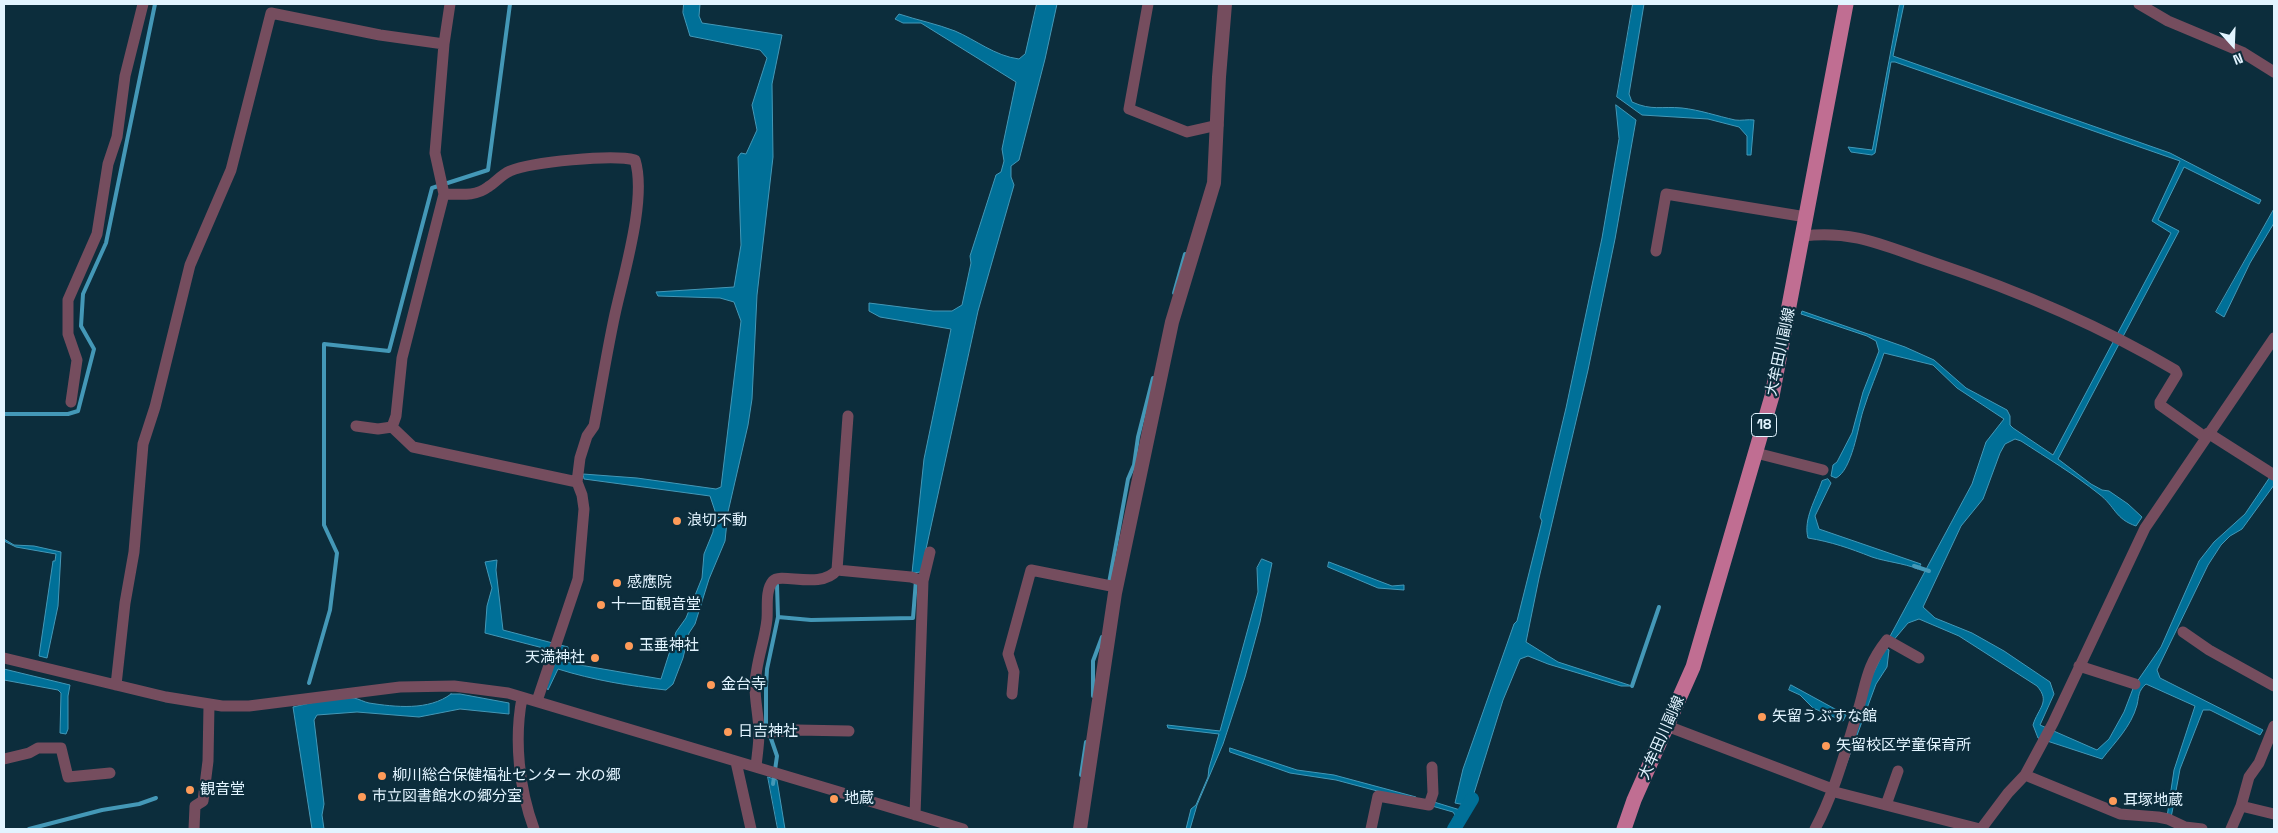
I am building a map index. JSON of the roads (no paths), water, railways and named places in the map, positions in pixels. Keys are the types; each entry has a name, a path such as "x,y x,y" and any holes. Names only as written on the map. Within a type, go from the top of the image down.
{"main road":[{"name":"大牟田川副線","path":"1624,829 1634,800 1692,667 1756,453 1777,374 1846,4"}],"street":[{"path":"71,402 77,360 68,334 68,300 97,234 108,164 117,137 125,76 143,4"},
{"path":"392,427 396,416 402,358 444,194 434,153 444,44 450,4"},
{"path":"1148,4 1129,109 1187,132 1218,125"},
{"path":"1080,829 1116,587 1172,322 1214,183 1219,76 1225,4"},
{"path":"2139,4 2168,21 2242,52 2274,72"},
{"path":"116,685 125,603 134,552 143,444 155,407 190,265 231,170 271,12 380,35 444,44"},
{"path":"444,194 477,193 488,188 501,176 519,168 596,158 623,157 635,160 638,172 638,196 627,260 594,426 587,436 580,458 577,482 582,494 584,509 578,579 537,701"},
{"path":"1656,251 1666,194 1806,217"},
{"path":"1803,236 1828,233 1862,238 1896,248 1988,281 2050,306 2115,338 2175,370 2177,374 2175,379 2160,405 2206,435 2273,474"},
{"path":"1667,726 1835,792 1980,829 2008,793 2025,775 2053,723 2145,528 2206,435 2274,338"},
{"path":"756,767 765,733 755,686 771,583 775,579 785,578 806,581 833,575 837,570 848,416"},
{"path":"356,426 392,427 414,446 577,482"},
{"path":"1756,453 1823,470"},
{"path":"915,815 923,581 930,552"},
{"path":"837,570 911,577 923,581"},
{"path":"1012,694 1014,672 1008,654 1031,570 1116,587"},
{"path":"2183,632 2209,650 2274,686"},
{"path":"1815,829 1835,792 1865,678 1875,656 1888,640 1919,658"},
{"path":"4,658 209,705 249,706 367,690 427,686 475,688 508,693 963,829"},
{"path":"2079,666 2135,684"},
{"path":"522,698 518,746 524,794 534,829"},
{"path":"194,829 195,806 203,800 208,761 209,705"},
{"path":"765,733 797,730 849,731"},
{"path":"2231,829 2250,777 2273,733"},
{"path":"4,759 30,753 38,748 61,748 68,777 110,773"},
{"path":"736,762 752,829"},
{"path":"1371,829 1378,796 1429,805 1433,793 1432,767"},
{"path":"1886,805 1898,771"},
{"path":"2025,775 2120,814 2202,829"},
{"path":"2241,806 2274,814"}],"water":[{"path":"684,4 700,4 699,16 702,23 782,35 772,84 773,157 757,295 752,399 748,425 728,512 725,541 709,579 695,624 689,633 683,658 673,684 666,690 598,679 558,669 548,690 545,685 556,654 547,649 485,633 487,606 492,588 485,562 497,560 496,570 503,630 568,647 567,662 661,679 676,632 686,618 702,578 704,554 713,532 715,511 710,496 584,479 583,474 637,478 716,489 721,487 741,321 734,302 720,298 658,296 656,292 734,287 741,245 738,157 741,153 746,154 757,130 752,105 767,58 760,50 690,36 683,13"},
{"path":"1037,4 1057,4 1019,160 1011,166 1011,177 1014,185 978,311 921,572 912,573 924,459 951,329 880,317 869,311 869,303 933,311 952,311 962,305 971,263 970,256 996,175 1001,172 1004,161 1002,149 1016,82 921,23 903,23 895,19 899,14 941,26 1002,55 1019,59 1025,54"},
{"path":"1633,4 1644,4 1629,94 1632,102 1651,107 1689,109 1735,120 1754,120 1751,155 1747,155 1747,136 1739,127 1708,119 1642,115 1617,97"},
{"path":"1900,4 1904,4 1893,56 2170,153 2261,200 2259,204 2184,167 2158,220 2179,231 2058,459 2091,484 2102,490 2109,491 2128,504 2142,517 2136,526 2119,516 2104,499 2080,480 2021,441 2015,439 2005,444 2000,453 1983,499 1961,526 1923,607 1935,618 1972,633 2004,651 2050,682 2054,694 2040,725 2097,750 2109,739 2124,712 2134,686 2161,647 2199,561 2214,542 2245,514 2274,471 2274,485 2242,529 2230,536 2221,545 2208,565 2157,670 2160,678 2263,730 2260,735 2210,710 2203,710 2180,769 2171,818 2167,817 2174,770 2195,706 2146,684 2140,691 2131,720 2102,759 2038,738 2033,725 2042,705 2043,696 2037,686 1959,636 1919,619 1908,623 1892,642 1888,640 1972,484 1986,442 2004,419 1957,388 1933,365 1884,353 1865,404 1850,458 1842,473 1836,478 1831,476 1833,465 1837,462 1852,433 1863,392 1879,351 1876,341 1867,336 1801,314 1802,311 1905,347 1934,360 1966,388 2007,410 2010,416 2010,425 2013,428 2053,455 2171,233 2152,221 2180,161 1895,62 1891,62 1875,153 1872,155 1851,152 1848,147 1872,150"},
{"path":"1616,105 1636,120 1615,239 1588,370 1539,578 1526,642 1558,662 1632,686 1621,686 1528,656 1520,659 1503,700 1470,806 1455,803 1463,769 1514,624 1517,621 1542,521 1540,517 1566,408 1602,238 1619,139"},
{"path":"2274,209 2274,223 2250,263 2224,317 2216,312"},
{"path":"1828,479 1831,483 1815,516 1819,529 1921,564 1918,569 1878,559 1833,543 1808,538 1807,524 1811,509 1822,481"},
{"path":"4,539 14,545 34,546 61,552 58,606 47,658 39,656 53,561 55,561 56,554 16,547 4,541"},
{"path":"1262,559 1272,563 1260,622 1245,677 1223,744 1197,805 1190,829 1186,829 1191,809 1196,805 1208,777 1219,734 1168,728 1167,725 1220,731 1258,592 1257,568"},
{"path":"1329,562 1392,586 1404,585 1404,590 1378,588 1328,567"},
{"path":"1886,648 1889,650 1887,667 1876,684 1843,773 1859,703"},
{"path":"4,669 70,685 68,729 66,734 60,733 61,693 58,690 4,680"},
{"path":"1791,685 1846,715 1843,721 1813,708 1800,695 1789,690"},
{"path":"451,694 509,703 509,714 460,709 419,717 357,712 317,715 314,720 324,804 322,815 324,829 312,829 293,707 340,698 354,698 367,703 412,706 433,703"},
{"path":"1230,748 1297,770 1334,775 1416,797 1415,801 1336,780 1290,773 1230,752"},
{"path":"768,777 777,780 785,829 778,829"},
{"path":"1434,802 1470,813 1460,829 1448,829 1455,815 1453,812 1432,806"}],"waterway":[{"path":"4,414 68,414 78,411 94,349 81,326 83,294 106,243 155,4"},
{"path":"309,683 330,610 337,553 324,525 324,344 389,351 432,188 488,170 510,4"},
{"path":"1174,293 1185,254"},
{"path":"1109,583 1128,479 1134,465 1138,437 1153,378"},
{"path":"1914,566 1929,571"},
{"path":"778,617 811,620 913,618 916,580"},
{"path":"773,784 777,756 766,724 766,687 767,669 778,617 777,585"},
{"path":"1632,686 1659,607"},
{"path":"1093,696 1093,661 1102,637"},
{"path":"1081,775 1086,742"},
{"path":"29,829 102,810 139,804 156,798"},
{"path":"1454,829 1472,799"}],"place":[{"name":"浪切不動","path":"677,521"},
{"name":"感應院","path":"617,583"},
{"name":"十一面観音堂","path":"601,605"},
{"name":"玉垂神社","path":"629,646"},
{"name":"天満神社","path":"595,658"},
{"name":"金台寺","path":"711,685"},
{"name":"矢留うぶすな館","path":"1762,717"},
{"name":"日吉神社","path":"728,732"},
{"name":"矢留校区学童保育所","path":"1826,746"},
{"name":"柳川総合保健福祉センター 水の郷","path":"382,776"},
{"name":"観音堂","path":"190,790"},
{"name":"市立図書館水の郷分室","path":"362,797"},
{"name":"地蔵","path":"834,799"},
{"name":"耳塚地蔵","path":"2113,801"}]}
